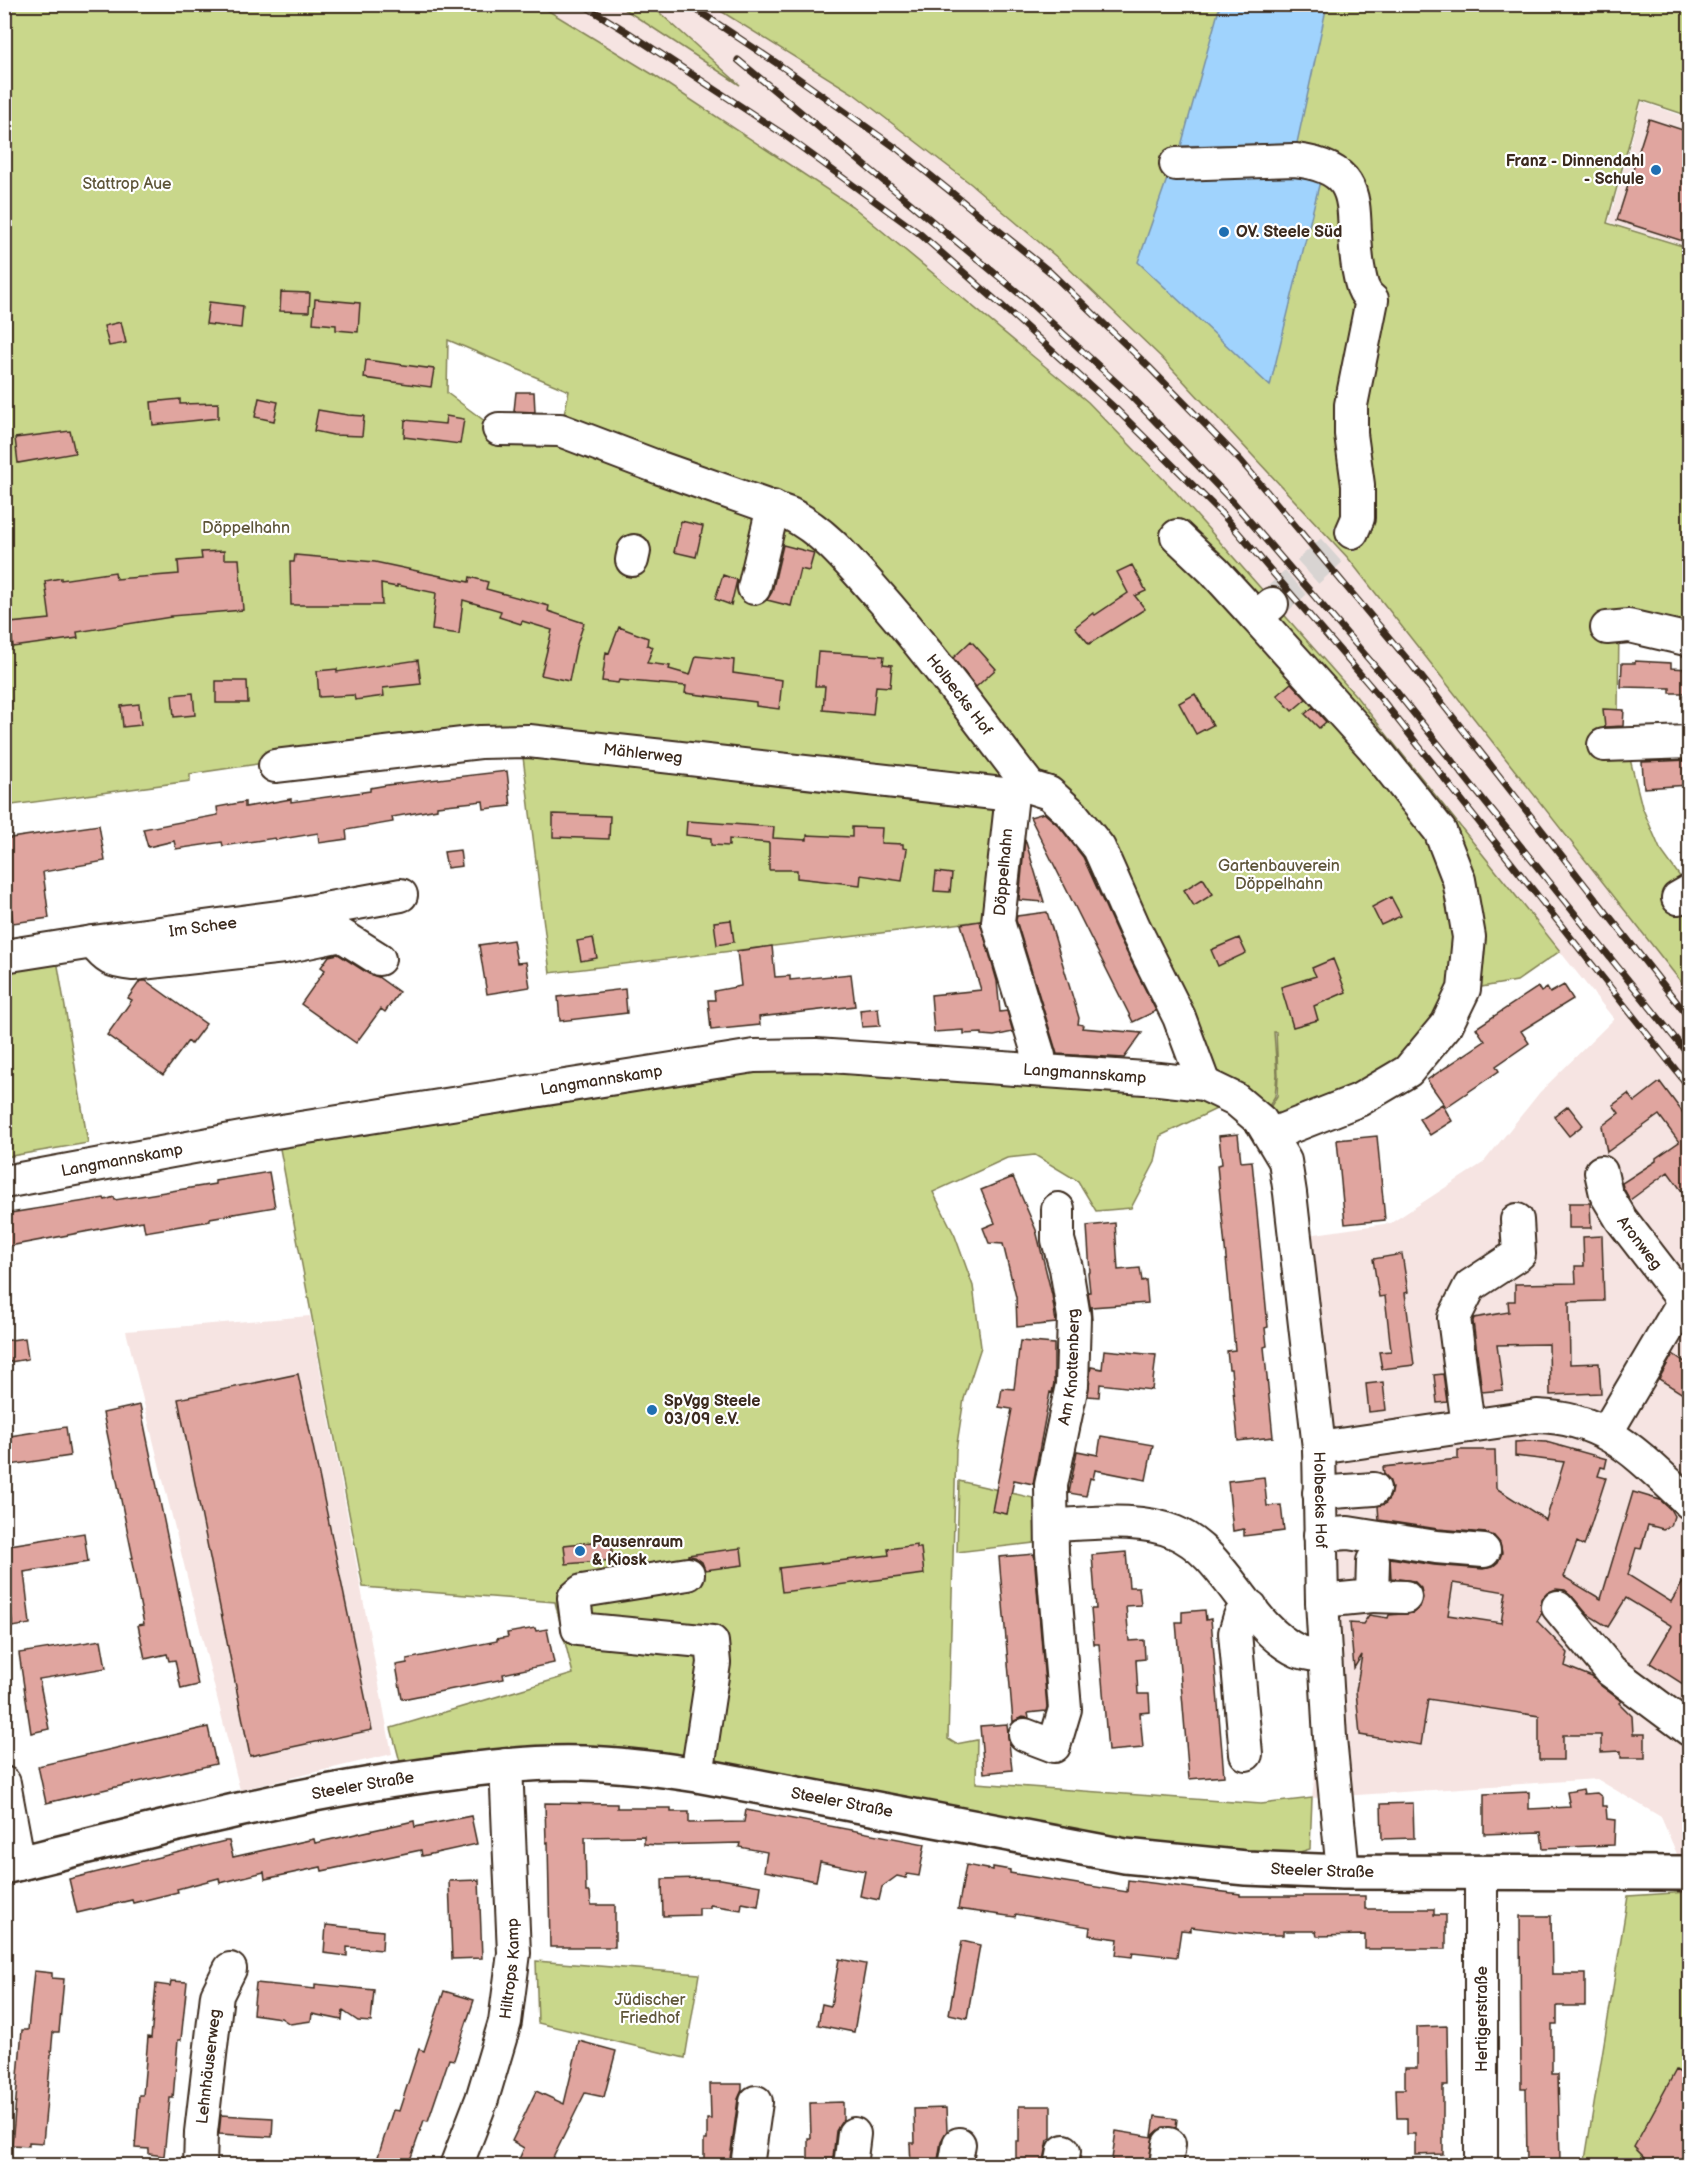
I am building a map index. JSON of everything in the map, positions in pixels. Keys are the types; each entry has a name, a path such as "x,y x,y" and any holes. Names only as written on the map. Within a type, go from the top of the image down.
{"main road":[{"name":"Steeler Straße","path":"12,1866 244,1809 372,1782 506,1765 582,1763 624,1765 697,1775 1125,1856 1246,1868 1343,1872 1689,1873"}],"street":[{"path":"1176,164 1295,160 1314,162 1342,176 1348,186 1352,200 1360,280 1366,295 1372,300 1352,405 1351,434 1358,485 1358,518 1352,532"},
{"name":"Holbecks Hof","path":"499,429 560,430 773,507 807,523 833,544 916,637 1021,791 1049,793 1072,814 1099,848 1134,927 1179,1017 1204,1084 1235,1099 1261,1121 1270,1135 1285,1161 1319,1448 1325,1657 1343,1872"},
{"path":"754,588 773,507"},
{"path":"1177,536 1214,571 1264,610 1440,831 1459,880 1469,938 1464,989 1447,1024 1408,1071 1359,1100 1270,1135"},
{"path":"1607,628 1629,626 1689,639"},
{"name":"Mählerweg","path":"275,766 480,742 529,741 1021,791"},
{"path":"1604,745 1689,742"},
{"name":"Döppelhahn","path":"1021,791 998,922 1039,1056 1039,1070"},
{"name":"Im Schee","path":"4,956 286,916 401,895"},
{"path":"93,942 103,955 117,963 133,964 284,947 341,935 379,959"},
{"name":"Langmannskamp","path":"4,1182 269,1133 753,1056 816,1055 1204,1084"},
{"name":"Aronweg","path":"1601,1172 1606,1194 1621,1219 1684,1301 1606,1433"},
{"name":"Am Knottenberg","path":"1025,1735 1054,1746 1065,1709 1052,1553 1051,1485 1072,1385 1074,1317 1066,1268 1058,1240 1058,1209"},
{"path":"1468,1426 1454,1318 1470,1286 1519,1254 1517,1220"},
{"path":"1319,1448 1537,1416 1554,1417 1590,1425 1606,1433 1634,1453 1689,1503"},
{"path":"1319,1494 1374,1489"},
{"path":"1052,1525 1140,1523 1177,1532 1206,1553 1276,1637 1299,1651 1325,1657"},
{"path":"1320,1535 1348,1533 1436,1547 1484,1551"},
{"path":"1372,1596 1373,1561"},
{"path":"688,1574 582,1591 574,1598 578,1629 712,1642 714,1663 697,1775"},
{"path":"1322,1601 1372,1596 1405,1597"},
{"path":"1246,1754 1235,1633 1240,1616 1251,1607"},
{"path":"1558,1607 1611,1671 1689,1730"},
{"name":"Hiltrops Kamp","path":"456,2166 482,2099 505,2022 514,1953 506,1765"},
{"path":"4,1783 12,1866"},
{"name":"Hertigerstraße","path":"1481,1873 1481,2166"},
{"name":"Lehnhäuserweg","path":"200,2166 201,2132 217,1995 230,1969"},
{"path":"747,2166 756,2102"},
{"path":"850,2166 854,2134"}],"shaded area":[{"path":"539,5 786,5 971,184 1060,260 1161,357 1348,558 1689,992 1690,1889 1687,1892 1683,1868 1661,1817 1597,1779 1312,1798 1330,1645 1294,1237 1391,1223 1483,1163 1540,1092 1614,1019 1355,695 1174,490 1089,402 852,206"},
{"name":"Franz - Dinnendahl - Schule","path":"1642,102 1689,118 1689,247 1609,222"},
{"path":"310,1316 392,1754 240,1790 126,1331"}],"green space":[{"path":"4,5 539,5 652,74 852,206 1088,402 1174,490 1355,695 1560,951 1517,981 1464,990 1408,1070 1262,1121 1277,1096 1278,1075 1276,1032 1274,1032 1277,1074 1275,1096 1261,1120 1205,1084 1099,849 1030,787 996,919 550,973 521,741 271,762 190,774 190,781 5,806","holes":["448,340 569,391 561,429 497,430 447,393"]},
{"path":"618,5 651,5 740,85"},
{"path":"711,5 1689,5 1689,116 1641,100 1607,223 1689,248 1689,643 1619,626 1618,711 1642,807 1660,849 1689,889 1689,992 1348,558 1161,357 1060,260 971,184 854,94"},
{"path":"57,960 88,1143 5,1157 5,969"},
{"name":"SpVgg Steele 03/09 e.V.","path":"755,1055 1235,1100 1160,1136 1155,1162 1131,1208 1096,1211 1078,1181 1035,1155 1007,1158 933,1192 955,1236 973,1286 981,1347 964,1399 956,1450 948,1739 956,1744 977,1740 976,1783 1261,1804 1312,1798 1310,1849 1246,1868 697,1775 403,1773 391,1728 573,1674 555,1602 363,1587 277,1133"},
{"path":"959,1481 1042,1500 1042,1542 957,1552"},
{"path":"1689,1892 1689,2165 1584,2166 1628,1896"},
{"name":"Jüdischer Friedhof","path":"536,1961 699,1974 685,2058 538,2023"}],"water":[{"path":"1220,5 1327,5 1297,143 1181,146"},
{"path":"1321,177 1270,386 1138,262 1167,179"}],"building":[{"name":"Franz - Dinnendahl - Schule","path":"1649,119 1689,132 1689,243 1617,220"},
{"path":"281,292 310,293 309,312 280,311"},
{"path":"315,299 360,303 358,332 336,330 336,325 313,323"},
{"path":"209,302 243,306 241,328 206,324"},
{"path":"121,322 126,343 109,346 104,326"},
{"path":"366,360 434,369 431,387 364,378"},
{"path":"516,392 534,392 535,412 514,411"},
{"path":"259,398 278,402 274,421 255,417"},
{"path":"180,399 180,404 218,403 218,418 153,425 151,402"},
{"path":"318,410 364,416 362,436 333,435 314,431"},
{"path":"446,416 464,419 460,444 404,437 405,420 445,424"},
{"path":"70,431 75,453 18,463 15,438"},
{"path":"681,521 703,526 696,557 674,552"},
{"path":"783,545 814,553 809,571 800,569 791,606 767,600 772,592"},
{"path":"224,551 224,559 239,559 243,610 170,616 77,632 78,638 13,647 10,623 50,619 45,581 115,572 116,579 179,574 178,561 202,559 201,552"},
{"path":"295,555 375,562 469,582 470,577 488,582 486,589 549,606 548,611 584,623 569,681 541,675 552,630 499,617 501,611 463,600 459,634 432,630 436,593 397,585 397,587 381,584 382,605 291,605 290,562 294,562"},
{"path":"1132,565 1146,591 1135,596 1145,609 1089,644 1075,627 1093,613 1095,615 1128,593 1117,572"},
{"path":"723,575 737,580 731,605 715,599"},
{"path":"619,627 648,638 647,645 653,647 647,663 670,666 669,669 690,675 696,656 734,660 733,673 782,680 779,709 756,706 756,702 685,693 686,686 619,680 618,683 602,681 606,652 609,653"},
{"path":"971,641 996,669 976,687 953,658"},
{"path":"818,652 884,656 883,664 892,665 890,687 876,686 873,715 823,710 825,686 815,686"},
{"path":"418,660 421,684 383,688 384,696 355,700 354,695 319,697 317,671 337,669 337,672"},
{"path":"1635,661 1671,663 1671,668 1689,669 1689,693 1670,693 1670,688 1621,687 1622,663 1635,663"},
{"path":"216,681 247,681 248,703 216,703"},
{"path":"1291,683 1306,699 1292,711 1277,695"},
{"path":"193,693 195,715 174,717 172,695"},
{"path":"1195,694 1213,725 1196,734 1179,703"},
{"path":"139,704 141,725 123,727 121,706"},
{"path":"1313,707 1326,722 1319,728 1305,714"},
{"path":"1603,709 1624,710 1623,726 1605,727"},
{"path":"1689,760 1689,785 1644,788 1642,762"},
{"path":"507,771 511,806 484,809 483,801 437,806 437,809 392,817 393,822 346,830 347,839 319,843 318,833 223,846 222,842 176,849 174,841 148,847 143,829 218,815 217,807 245,802 245,807 291,799 291,802 370,791 370,788 387,785"},
{"path":"1044,813 1059,826 1083,857 1156,1011 1133,1022 1030,817"},
{"path":"553,814 610,816 609,839 553,837"},
{"path":"687,821 774,827 773,838 807,840 807,835 852,837 852,827 882,828 881,843 903,844 903,848 907,849 902,881 861,875 860,885 797,878 797,870 769,870 769,843 729,839 729,846 711,845 711,838 686,835"},
{"path":"99,825 105,861 43,872 49,918 13,923 7,879 4,880 4,839"},
{"path":"1025,839 1044,902 1019,900"},
{"path":"460,850 462,866 447,868 444,852"},
{"path":"936,872 952,874 950,892 934,891"},
{"path":"1203,878 1213,894 1194,906 1184,890"},
{"path":"1391,897 1401,916 1381,925 1372,907"},
{"path":"1047,912 1079,1018 1078,1024 1083,1025 1082,1028 1142,1033 1124,1058 1057,1054 1016,920 1017,916"},
{"path":"731,920 734,942 717,945 714,922"},
{"path":"980,921 997,981 1000,1012 1007,1011 1013,1032 994,1036 982,1035 982,1033 964,1034 964,1030 934,1032 931,995 981,990 961,924"},
{"path":"593,938 597,958 581,961 577,941"},
{"path":"1239,938 1246,953 1218,966 1211,950"},
{"path":"513,940 517,963 526,962 530,987 487,994 479,945"},
{"path":"772,946 775,977 790,976 790,980 851,974 855,1006 759,1017 760,1025 711,1030 708,1000 715,1000 714,991 741,986 737,951"},
{"path":"338,954 399,992 385,1012 381,1009 356,1043 301,1004 325,970 321,967 329,956"},
{"path":"1333,959 1346,992 1314,1006 1318,1020 1293,1027 1281,987 1316,976 1312,968"},
{"path":"140,981 146,981 206,1024 191,1044 188,1041 163,1075 107,1035 132,1000 128,998"},
{"path":"1564,985 1573,999 1521,1031 1529,1043 1496,1066 1499,1071 1446,1107 1427,1080 1485,1041 1476,1028 1538,987 1541,992 1547,988 1550,993"},
{"path":"625,989 627,1013 560,1021 558,997"},
{"path":"878,1008 880,1026 862,1027 860,1010"},
{"path":"1660,1082 1689,1121 1689,1201 1668,1172 1630,1200 1623,1187 1622,1183 1656,1161 1656,1158 1679,1142 1659,1115 1607,1152 1602,1126 1619,1113 1613,1105 1628,1094 1634,1102"},
{"path":"1442,1104 1452,1121 1430,1135 1419,1119"},
{"path":"1568,1106 1583,1125 1569,1136 1554,1117"},
{"path":"1238,1134 1241,1162 1252,1161 1268,1327 1265,1328 1267,1346 1264,1347 1273,1437 1238,1441 1227,1351 1235,1350 1217,1165 1222,1164 1219,1136"},
{"path":"1377,1136 1385,1220 1345,1224 1337,1140"},
{"path":"269,1172 275,1207 145,1232 143,1221 4,1247 4,1214 104,1198 105,1200 114,1197 115,1200 215,1184 215,1181"},
{"path":"1013,1177 1036,1230 1052,1295 1056,1323 1017,1327 1016,1297 1003,1244 989,1243 983,1228 995,1223 981,1190"},
{"path":"1569,1203 1590,1203 1591,1228 1569,1228"},
{"path":"1115,1223 1118,1270 1140,1268 1142,1281 1146,1280 1148,1303 1091,1307 1092,1320 1088,1292 1090,1292 1088,1273 1090,1272 1087,1226"},
{"path":"1602,1236 1604,1301 1569,1302 1570,1364 1599,1363 1601,1393 1550,1395 1549,1344 1497,1345 1503,1390 1482,1392 1474,1318 1509,1312 1508,1301 1515,1301 1515,1284 1576,1283 1575,1266 1584,1266 1583,1237"},
{"path":"1402,1254 1408,1292 1405,1293 1414,1365 1382,1369 1379,1352 1391,1351 1385,1296 1379,1297 1373,1259"},
{"path":"25,1338 28,1359 4,1363 4,1341"},
{"path":"1020,1341 1054,1344 1054,1383 1052,1393 1050,1392 1033,1484 1014,1480 1007,1514 992,1511 1012,1409 999,1407 1002,1388 1014,1389"},
{"path":"1104,1350 1156,1355 1152,1390 1100,1384 1099,1397 1088,1396 1091,1367 1102,1369"},
{"path":"1673,1354 1689,1365 1689,1398 1659,1379"},
{"path":"298,1374 372,1730 250,1756 178,1399"},
{"path":"1443,1374 1447,1402 1437,1403 1434,1375"},
{"path":"1383,1382 1386,1410 1369,1412 1366,1384"},
{"path":"140,1405 198,1685 181,1689 175,1660 169,1661 167,1654 145,1659 138,1625 144,1624 131,1558 133,1558 103,1413"},
{"path":"66,1427 70,1456 4,1466 4,1437"},
{"path":"1101,1436 1153,1445 1146,1480 1095,1470 1093,1479 1090,1478 1086,1496 1069,1493 1077,1451 1098,1455"},
{"path":"1515,1442 1546,1442 1607,1459 1605,1468 1601,1467 1598,1476 1606,1478 1584,1546 1577,1542 1564,1577 1601,1599 1633,1492 1660,1500 1674,1516 1671,1526 1663,1529 1648,1525 1641,1549 1636,1548 1628,1575 1671,1602 1689,1572 1689,1688 1650,1663 1672,1626 1626,1598 1608,1627 1587,1614 1565,1590 1556,1589 1547,1593 1541,1600 1542,1613 1537,1621 1568,1653 1565,1666 1592,1677 1621,1701 1619,1703 1632,1716 1633,1734 1645,1734 1645,1758 1621,1758 1621,1751 1601,1752 1601,1735 1563,1735 1563,1760 1539,1760 1539,1716 1428,1699 1421,1745 1360,1735 1356,1691 1362,1655 1354,1668 1350,1623 1363,1624 1369,1615 1388,1618 1389,1615 1413,1613 1420,1607 1423,1598 1421,1588 1414,1581 1391,1578 1390,1558 1483,1569 1492,1567 1498,1562 1502,1553 1500,1543 1494,1536 1486,1533 1438,1529 1379,1520 1378,1506 1385,1504 1392,1488 1389,1479 1384,1474 1383,1467 1458,1459 1458,1450 1495,1450 1496,1488 1546,1520 1564,1462 1515,1456","holes":["1453,1583 1506,1592 1501,1623 1448,1615"]},
{"path":"1264,1477 1267,1506 1281,1505 1284,1531 1244,1536 1244,1529 1233,1531 1228,1481"},
{"path":"84,1533 88,1562 24,1572 30,1624 13,1627 4,1563 4,1546"},
{"path":"611,1540 613,1560 566,1564 564,1545"},
{"path":"917,1545 917,1548 921,1548 924,1574 782,1592 779,1568 889,1555 888,1549"},
{"path":"741,1548 743,1565 705,1570 702,1562 695,1557 688,1556 688,1555"},
{"path":"1126,1552 1129,1587 1139,1587 1141,1605 1126,1606 1129,1641 1144,1640 1145,1659 1136,1660 1138,1694 1149,1694 1150,1712 1140,1713 1143,1748 1108,1751 1099,1644 1094,1644 1091,1609 1096,1609 1092,1555"},
{"path":"1034,1554 1047,1707 1046,1711 1028,1713 1029,1718 1022,1717 1013,1722 999,1557"},
{"path":"1205,1610 1206,1620 1211,1619 1224,1776 1189,1779 1176,1622 1182,1622 1182,1612"},
{"path":"535,1628 536,1631 547,1629 554,1663 503,1674 504,1679 402,1699 396,1665 407,1663 407,1659 497,1641 497,1639 508,1637 507,1633"},
{"path":"101,1640 106,1668 39,1679 49,1729 31,1733 19,1653"},
{"path":"1007,1724 1012,1770 984,1773 980,1726"},
{"path":"208,1727 216,1764 46,1803 38,1766"},
{"path":"1583,1789 1584,1794 1597,1793 1602,1797 1602,1806 1606,1806 1607,1819 1615,1820 1614,1845 1543,1848 1541,1832 1484,1834 1484,1794 1529,1792 1529,1809 1570,1807 1567,1792"},
{"path":"545,1803 617,1804 617,1808 671,1808 671,1812 689,1812 689,1823 744,1822 746,1810 925,1844 919,1876 907,1874 906,1878 897,1876 882,1887 879,1900 860,1896 865,1871 820,1862 816,1881 764,1871 767,1852 739,1847 740,1843 656,1845 644,1844 644,1836 585,1837 586,1892 590,1892 591,1905 615,1905 615,1947 550,1947"},
{"path":"1413,1803 1414,1838 1382,1839 1381,1804"},
{"path":"471,1816 477,1844 422,1856 421,1850 322,1871 321,1867 265,1879 264,1872 220,1883 219,1878 177,1889 178,1892 77,1913 69,1879 225,1841 229,1841 233,1857 314,1839 315,1843 414,1821 415,1827"},
{"path":"966,1865 993,1870 993,1867 1010,1870 1010,1873 1127,1892 1128,1880 1240,1894 1240,1896 1365,1896 1365,1909 1434,1909 1434,1915 1446,1915 1446,1949 1365,1949 1365,1935 1317,1936 1316,1931 1283,1931 1283,1935 1256,1935 1191,1927 1191,1931 1181,1930 1177,1957 1133,1952 1132,1957 1116,1955 1118,1939 1089,1935 1090,1927 1016,1914 1015,1917 958,1909"},
{"path":"662,1879 721,1879 761,1886 758,1906 742,1903 741,1910 710,1905 710,1908 699,1908 699,1915 663,1916"},
{"path":"479,1880 482,1958 452,1959 449,1881"},
{"path":"1520,1916 1551,1916 1552,1974 1585,1974 1585,2006 1557,2006 1557,2024 1552,2024 1552,2074 1558,2074 1560,2162 1527,2162 1526,2088 1521,2088"},
{"path":"326,1925 383,1931 382,1950 347,1947 347,1956 324,1953"},
{"path":"962,1941 980,1945 967,2018 949,2014"},
{"path":"839,1959 866,1964 854,2032 818,2025 822,2004 831,2006"},
{"path":"34,1971 52,1973 52,1978 64,1979 59,2032 53,2032 43,2143 29,2142 29,2146 12,2145 22,2030 28,2030"},
{"path":"171,1981 187,1982 164,2156 149,2154 149,2149 135,2148 139,2095 143,2095 156,1984 170,1986"},
{"path":"256,1983 315,1989 315,1984 374,1990 371,2022 358,2021 343,2011 342,2020 312,2014 311,2021 290,2024 281,2018 253,2014"},
{"path":"444,1991 474,2000 454,2060 449,2059 428,2121 424,2120 408,2166 375,2166 393,2110 399,2111 419,2049 424,2051"},
{"path":"1447,2026 1448,2086 1443,2086 1443,2154 1415,2155 1415,2134 1407,2134 1407,2118 1397,2118 1396,2089 1405,2089 1405,2068 1417,2068 1417,2027"},
{"path":"579,2041 616,2051 604,2097 585,2093 549,2166 516,2166 524,2148 512,2141 536,2091 564,2104"},
{"path":"1676,2070 1689,2078 1689,2166 1653,2166 1634,2147"},
{"path":"710,2084 742,2084 729,2166 704,2166 707,2119 711,2119"},
{"path":"843,2102 843,2120 836,2131 832,2166 808,2166 808,2138 811,2138 810,2103"},
{"path":"1019,2106 1051,2106 1051,2138 1048,2140 1043,2166 1016,2166"},
{"path":"946,2108 947,2131 941,2141 937,2166 911,2166 910,2143 915,2143 914,2109"},
{"path":"221,2115 273,2118 272,2137 219,2134"},
{"path":"1155,2116 1177,2119 1176,2128 1163,2127 1152,2136"},
{"path":"1116,2131 1153,2137 1148,2166 1111,2166"}],"tunnel":[{"path":"1272,604 1352,532"}],"railway":[{"path":"582,4 783,134 920,234 1116,409 1223,515 1379,696 1690,1088"},
{"path":"688,4 781,66 899,150 1050,272 1148,366 1241,461 1412,665 1690,1019"},
{"path":"738,60 1027,300 1129,394 1234,503 1391,685 1690,1057"}],"place":[{"name":"Franz - Dinnendahl - Schule","path":"1656,170"},
{"name":"OV. Steele Süd","path":"1224,232"},
{"name":"SpVgg Steele 03/09 e.V.","path":"652,1410"},
{"name":"Pausenraum & Kiosk","path":"580,1551"}],"park label":[{"name":"Stattrop Aue","path":"127,184"},
{"name":"Gartenbauverein Döppelhahn","path":"1279,875"}]}
